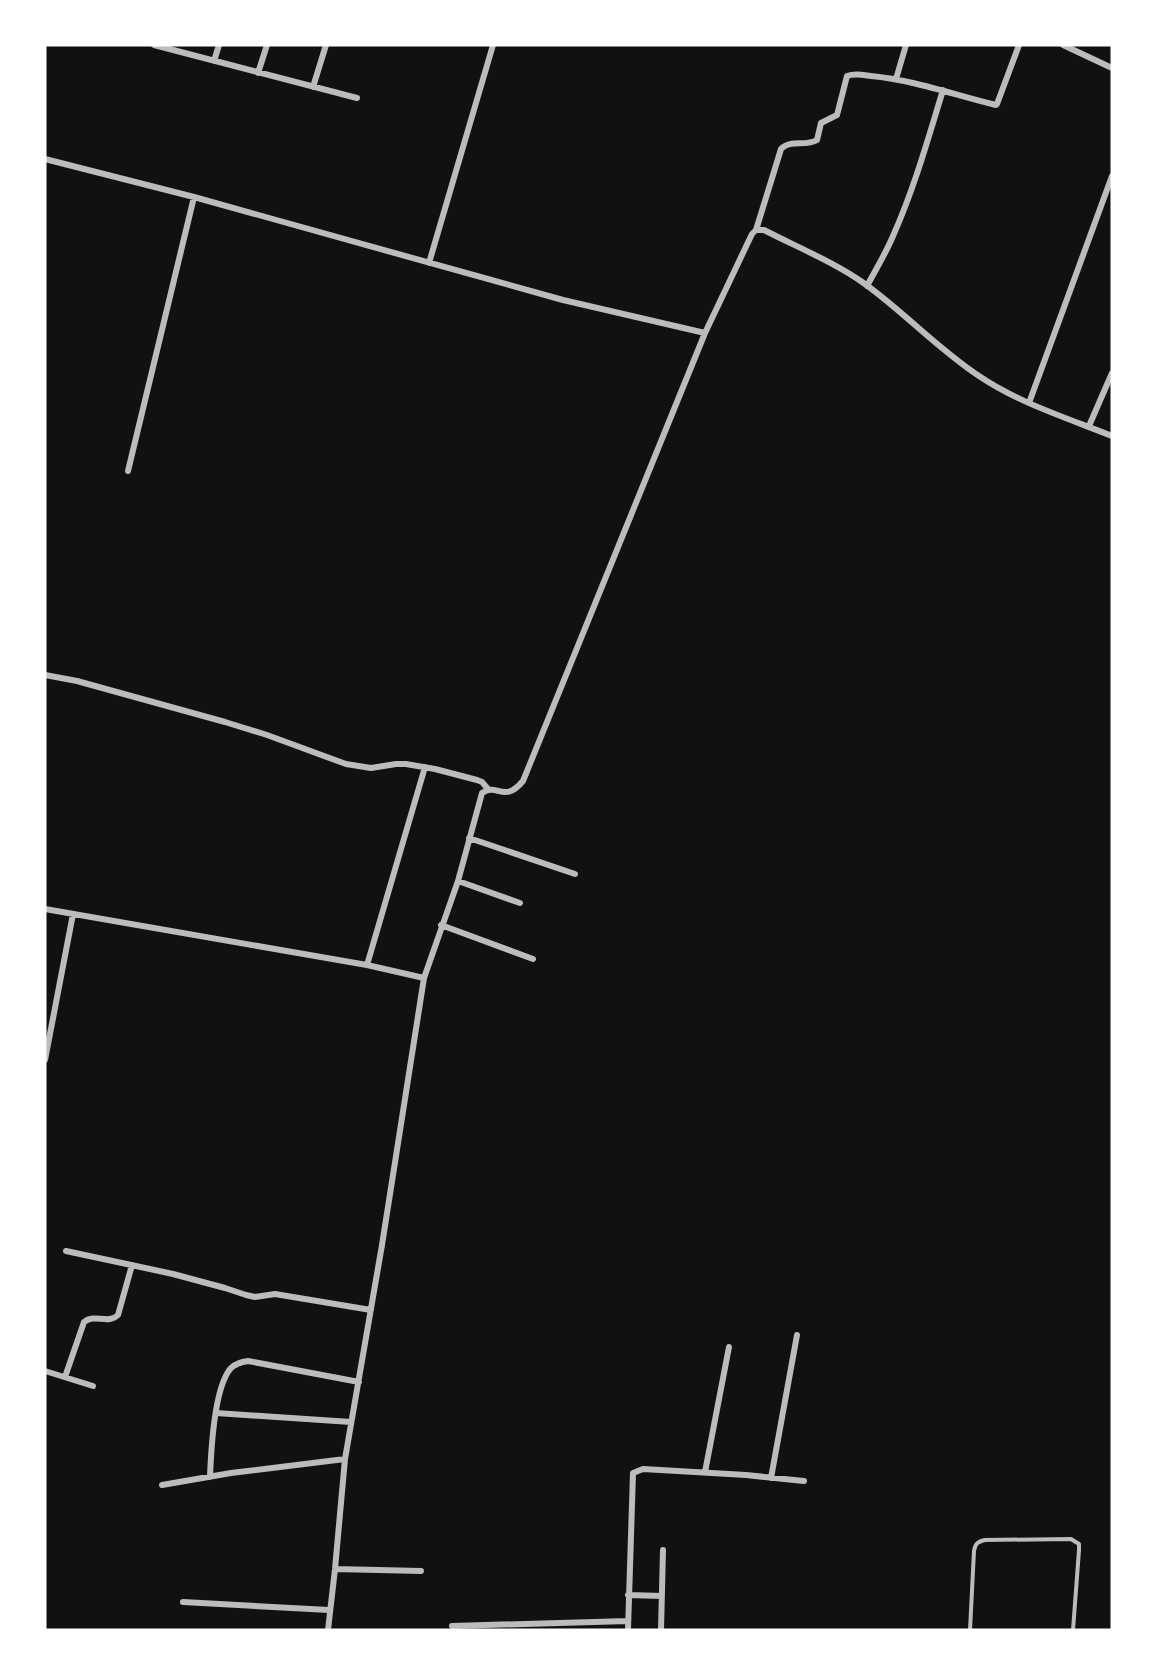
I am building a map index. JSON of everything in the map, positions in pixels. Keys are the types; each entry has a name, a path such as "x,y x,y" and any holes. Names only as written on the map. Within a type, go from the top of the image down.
{"street":[{"path":"154,45 178,48 214,61 357,98"},
{"path":"214,61 219,45"},
{"path":"258,73 267,45"},
{"path":"313,87 326,45"},
{"path":"429,263 493,45"},
{"path":"896,79 906,45"},
{"path":"328,1630 345,1459 424,978 458,881 482,793 488,789 511,791 516,789 528,771 705,333 752,234 756,230 781,149 788,144 810,143 817,140 821,123 837,115 848,76 855,74 896,79 996,105 1019,45"},
{"path":"1063,45 1112,68"},
{"path":"867,286 893,238 943,90"},
{"path":"45,159 194,197 563,300 705,333"},
{"path":"1029,403 1112,176"},
{"path":"128,471 194,197"},
{"path":"756,230 764,230 867,286 948,354 1003,391 1112,436"},
{"path":"1089,426 1112,373"},
{"path":"45,675 77,681 225,722 346,764 371,768 396,764 425,767 477,780 486,785 488,789"},
{"path":"367,965 425,767"},
{"path":"469,838 575,874"},
{"path":"458,881 520,903"},
{"path":"45,909 367,965 424,978"},
{"path":"45,1060 73,914"},
{"path":"441,925 534,959"},
{"path":"66,1251 255,1297 275,1294 371,1310"},
{"path":"65,1377 84,1322 91,1317 108,1320 118,1315 132,1266"},
{"path":"771,1478 797,1335"},
{"path":"705,1472 729,1347"},
{"path":"210,1476 212,1438 221,1391 226,1375 239,1362 248,1361 359,1382"},
{"path":"45,1371 93,1386"},
{"path":"216,1413 351,1422"},
{"path":"162,1485 210,1476 345,1459"},
{"path":"628,1630 633,1473 643,1469 804,1481"},
{"path":"661,1630 663,1550"},
{"path":"335,1569 421,1571"},
{"path":"628,1594 662,1596"},
{"path":"183,1602 329,1610"},
{"path":"452,1626 628,1621"}],"lane":[{"path":"970,1630 974,1551 978,1542 1071,1539 1078,1544 1079,1550 1073,1630"}]}
